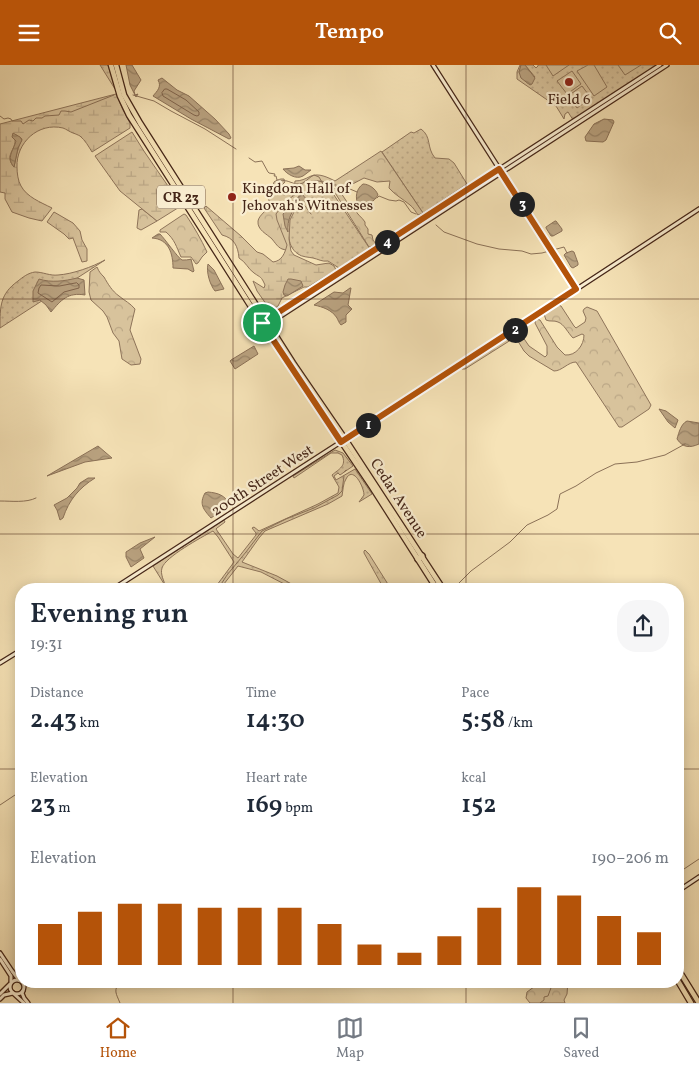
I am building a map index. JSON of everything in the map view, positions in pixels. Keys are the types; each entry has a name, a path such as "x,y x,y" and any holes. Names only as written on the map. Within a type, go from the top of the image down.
{"main road":[{"name":"CR 23","path":"110,65 120,97 127,111 265,324"},
{"name":"CR 23","path":"116,65 124,95 132,111 265,324"},
{"name":"Cedar Avenue","path":"265,324 439,583"},
{"name":"Cedar Avenue","path":"420,558 434,583"},
{"path":"684,979 699,1003"},
{"path":"682,988 691,1003"}],"street":[{"path":"433,65 576,289"},
{"path":"265,324 660,65"},
{"path":"500,171 667,65"},
{"name":"200th Street West","path":"122,583 699,209"},
{"path":"0,663 15,654"},
{"path":"684,887 699,877"},
{"path":"0,953 11,976 10,988 24,1003"},
{"path":"0,959 15,975"},
{"path":"0,994 15,981"},
{"path":"0,999 4,995 18,994 23,990"},
{"path":"23,990 22,993 28,1003"}],"green space":[{"path":"100,65 108,65 115,89"},
{"path":"520,65 519,72 535,77 525,65 533,65 536,68 538,65 663,65 575,123 568,112 565,114 564,119 556,106 517,79"},
{"path":"546,65 569,65 553,76"},
{"path":"588,65 594,65 607,87 594,96 577,71"},
{"path":"618,65 641,65 625,75"},
{"name":"Field 6","path":"572,71 581,84 567,94 557,81"},
{"path":"582,86 591,98 577,108 568,96"},
{"path":"116,94 130,123 130,128 92,152 80,136 63,128 45,128 30,136 20,150 17,174 20,184 27,193 34,199 52,208 42,221 12,212 5,199 5,193 0,192 0,124","holes":["16,135 22,139 18,148 14,167 10,157"]},
{"path":"421,129 427,135 432,154 435,158 449,159 454,163 467,184 423,213 382,152 411,132 414,133"},
{"path":"132,132 181,206 157,221 120,191 95,156"},
{"path":"381,151 423,213 418,215 411,206 391,190 389,188 390,181 377,182 364,178 345,188 326,182 312,181 307,183 312,184 315,188 310,193 297,194 294,191 295,181 317,175 335,181"},
{"path":"284,179 285,182 282,185 281,193 284,195 290,192 293,195 287,205 288,250 278,247 258,224 261,215 269,205 269,196 274,182"},
{"path":"310,181 329,184 332,192 370,249 339,268 328,261 300,255 294,250 289,241 292,197 295,192 303,192 307,195 316,188 308,183"},
{"path":"332,188 339,190 351,208 355,209 365,222 368,234 372,235 376,244 369,247"},
{"path":"296,194 302,196 300,204 290,220 289,239 291,251 294,255 316,265 329,263 336,270 308,287 304,287 282,298 278,306 271,311 257,291 253,281 264,288 263,280 239,258 235,243 230,238 222,235 204,208 206,206 257,252 273,262 281,258 287,245 276,214 286,201"},
{"path":"142,209 157,221 141,230 137,228 139,210"},
{"path":"54,212 73,223 80,231 87,249 87,261 82,262 73,238 69,239 47,222"},
{"path":"184,214 195,229 207,252 196,264 191,257 181,257 175,243 166,232 160,232 160,230"},
{"path":"105,260 0,328 0,313 4,296 12,286 30,273 55,275 70,273 88,268"},
{"path":"97,267 114,292 135,309 130,330 141,359 140,364 131,365 122,359 119,341 113,333 107,317 91,300 89,292 90,272"},
{"path":"558,305 561,306 576,328 585,322 584,309 587,307 597,311 651,405 649,409 622,427 619,427 576,362 554,371 529,356 516,338 462,369 518,330 529,346 545,357 547,355 547,346 535,323 536,319 540,320 557,347 565,355 576,352 581,346 584,335 573,338 560,323 546,320 544,314"},
{"path":"335,450 343,453 353,466 340,475 338,473 334,476 336,480 355,469 372,494 359,502 364,495 362,487 355,476 349,475 344,483 342,496 265,531 242,562 290,583 282,583 261,572 238,566 225,583 218,583 234,562 213,531 184,548 165,563 162,568 164,583 153,566 224,520 225,522 216,529 233,554 238,558 256,535 252,528 254,527 259,531 338,493 339,487 332,475 343,465 342,455 331,453 294,478 293,476"},
{"path":"364,551 369,554 387,583 381,583"},
{"path":"532,988 567,988 565,1003 530,1003 526,998 527,992"}],"water":[{"path":"126,65 132,65 141,80 134,91 135,95 130,85"},
{"path":"521,65 525,65 535,78 532,84 530,85 521,78 519,72"},
{"path":"162,78 177,90 189,96 215,119 231,138 229,139 191,119 153,96 159,87 158,80"},
{"path":"604,119 613,120 614,122 606,140 603,142 586,141 585,137 594,124"},
{"path":"13,133 22,140 18,148 14,167 10,157 16,141 12,137"},
{"path":"299,166 305,170 311,170 303,176 295,177 283,169 294,168"},
{"path":"363,184 372,187 378,195 370,203 358,205 357,193"},
{"path":"302,194 307,200 302,204 299,199 300,203 294,209 289,220 288,232 283,214 290,207 288,205"},
{"path":"555,221 562,231 551,236 546,227"},
{"path":"158,234 182,260 191,259 193,272 188,269 173,268 169,248 162,241 152,238"},
{"path":"572,251 578,263 573,268 564,255"},
{"path":"208,264 214,270 224,289 215,291 213,288 208,274"},
{"path":"77,278 84,280 85,295 79,294 65,298 51,312 40,300 33,302 33,291 39,279 58,281"},
{"path":"288,279 301,281 303,286 287,296 283,292"},
{"path":"350,288 348,305 352,309 346,315 346,322 341,325 330,311 314,305 334,292 343,293"},
{"path":"254,346 258,354 235,369 230,361"},
{"path":"659,409 666,411 678,420 675,428 668,422"},
{"path":"687,421 699,423 699,444 687,446 677,439 679,431"},
{"path":"98,446 112,458 85,462 47,476"},
{"path":"88,478 95,478 75,495 63,518 60,520 54,505 67,498 80,483"},
{"path":"205,493 221,495 230,505 211,518 202,503"},
{"path":"155,537 140,549 144,558 131,567 126,557 126,552 140,543"}],"waterway":[{"path":"0,116 12,121 21,121 23,124 36,118 59,115 61,111 71,112 114,95"},
{"path":"133,95 154,101 205,129 236,149"},
{"path":"249,158 255,162 262,161 268,172 275,174 274,176 279,181 300,184 314,175 319,177 323,184 331,184 344,190 350,189 357,192"},
{"path":"377,198 379,196 389,200 404,202 411,212 416,214"},
{"path":"300,203 311,214"},
{"path":"436,225 444,232 477,244 499,249 522,251 531,254 564,247 567,253"},
{"path":"459,583 471,571 510,542 527,525 557,509 560,494 615,464 637,462 665,455 685,444"},
{"path":"222,583 262,531 338,495 342,491 344,476"},
{"path":"0,501 23,501 36,498"},
{"path":"0,805 15,795"},
{"path":"684,869 699,859"},
{"path":"117,988 116,994 120,1003"},
{"path":"540,1003 544,1000 544,997 548,996 551,988"}],"place":[{"name":"Field 6","path":"569,82"},
{"name":"Kingdom Hall of Jehovah's Witnesses","path":"232,197"}],"route":[{"path":"499,169 576,289 341,442 262,323 499,169"}]}
